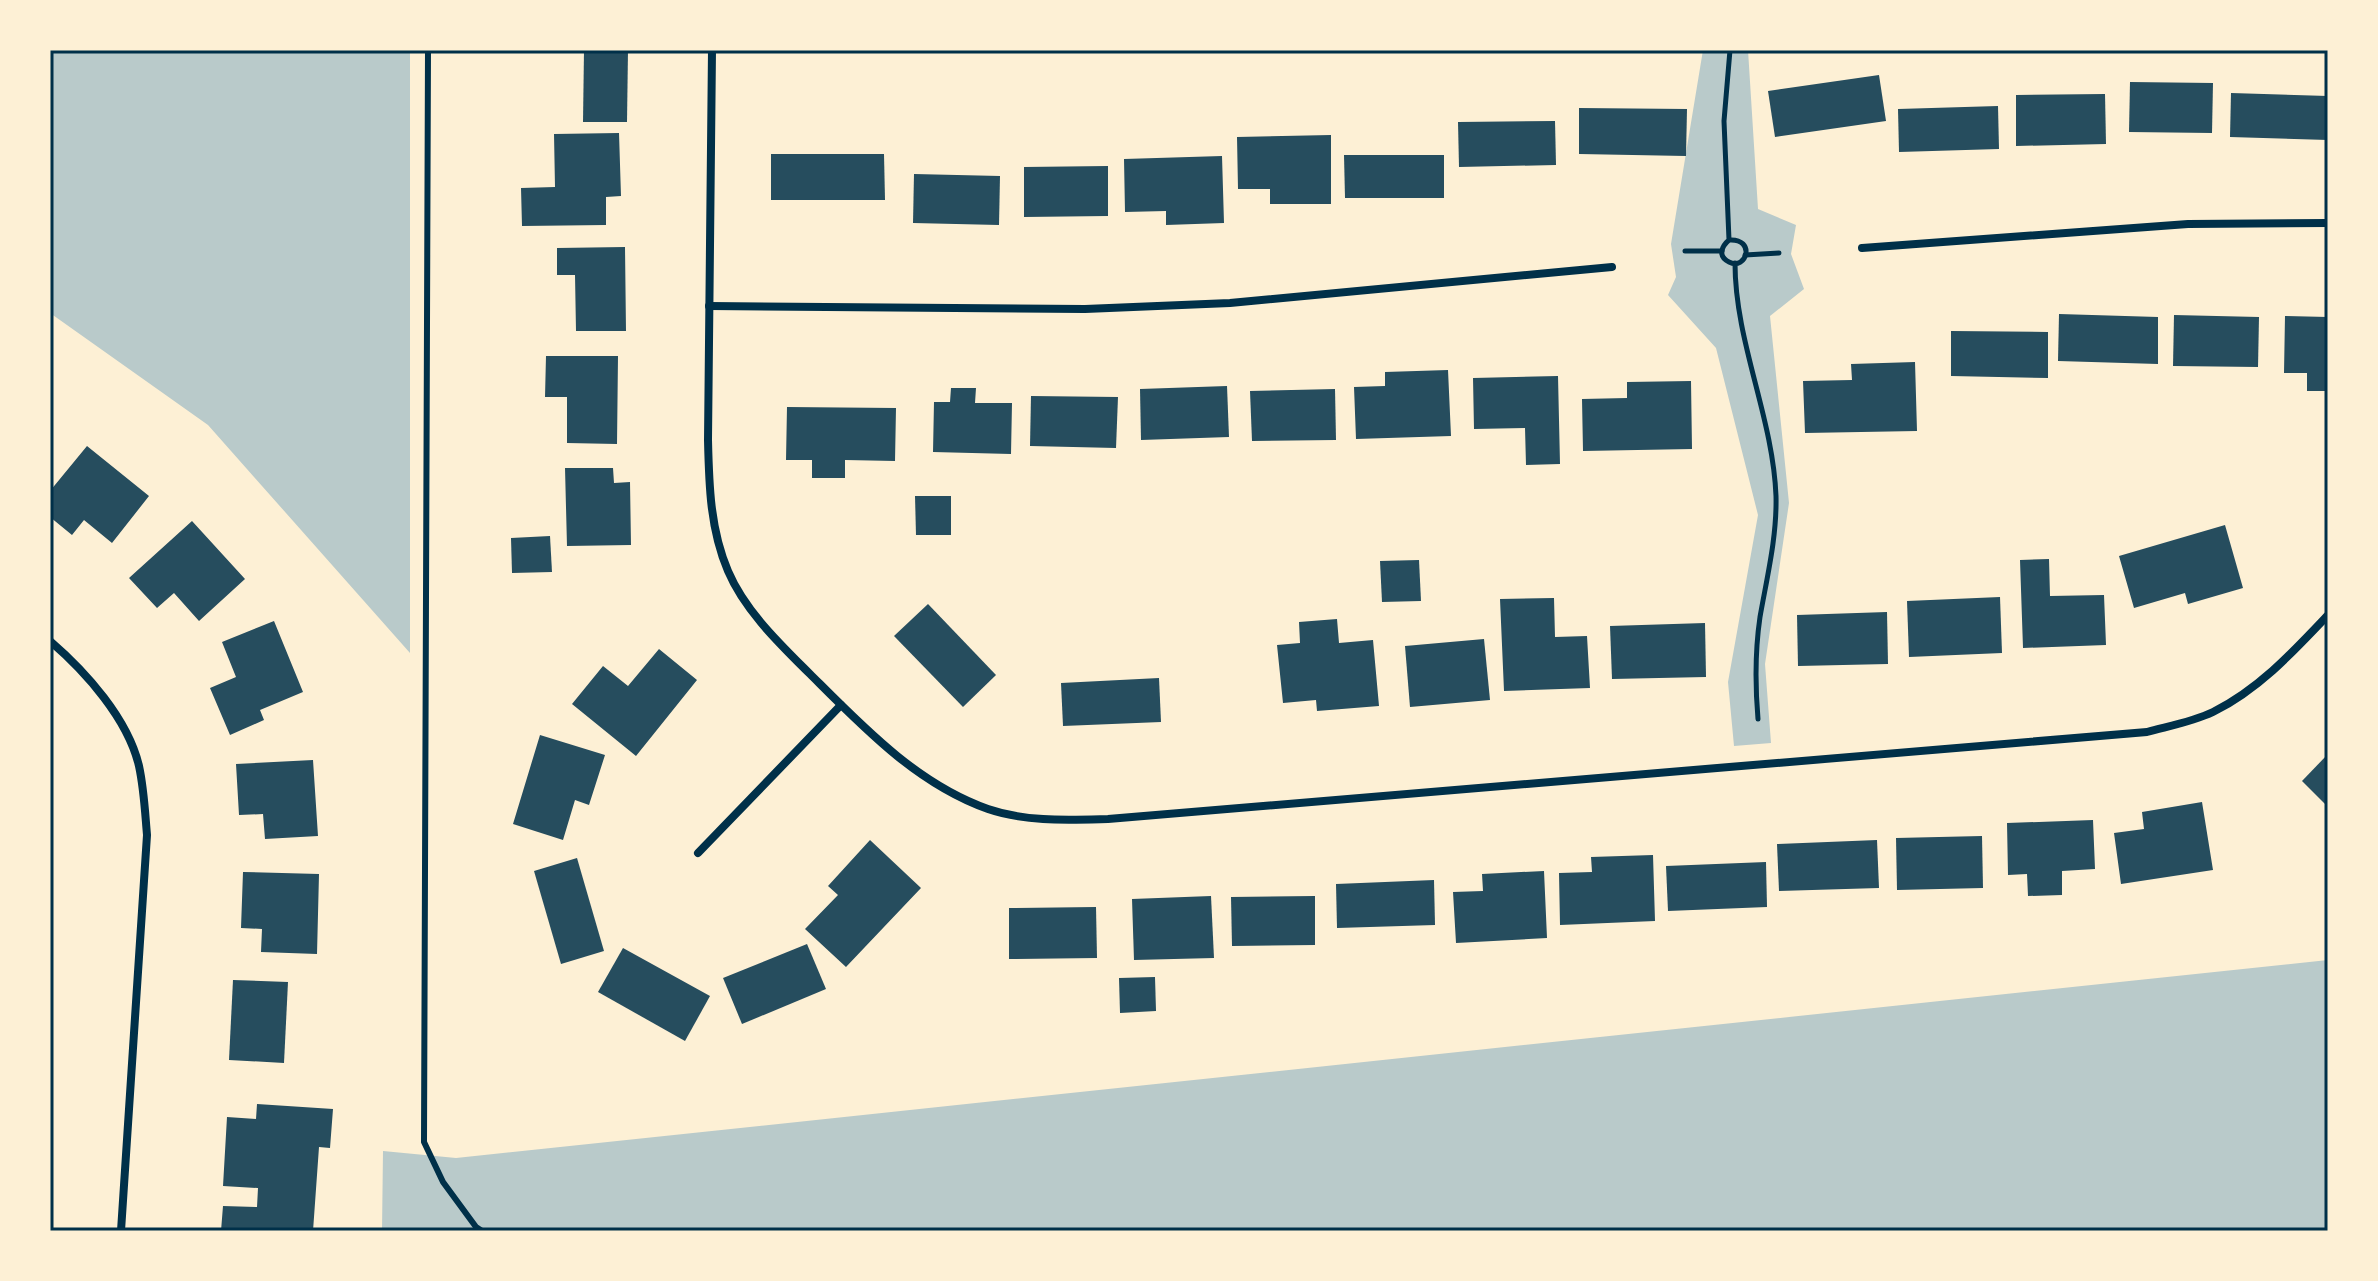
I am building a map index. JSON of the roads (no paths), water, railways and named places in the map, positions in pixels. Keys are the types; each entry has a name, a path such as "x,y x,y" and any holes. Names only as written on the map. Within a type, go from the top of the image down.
{"street":[{"path":"712,50 708,453 716,536 728,572 774,638 898,757 960,798 991,810 1058,820 1108,819 2147,732 2211,713 2238,698 2266,677 2328,615"},
{"path":"1862,248 2188,224 2328,223"},
{"path":"709,306 1085,309 1230,303 1612,267"},
{"path":"50,641 91,680 112,710 139,764 144,793 147,835 121,1231"},
{"path":"698,853 841,705"}],"lane":[{"path":"428,50 424,1142 443,1182 482,1231"}]}
